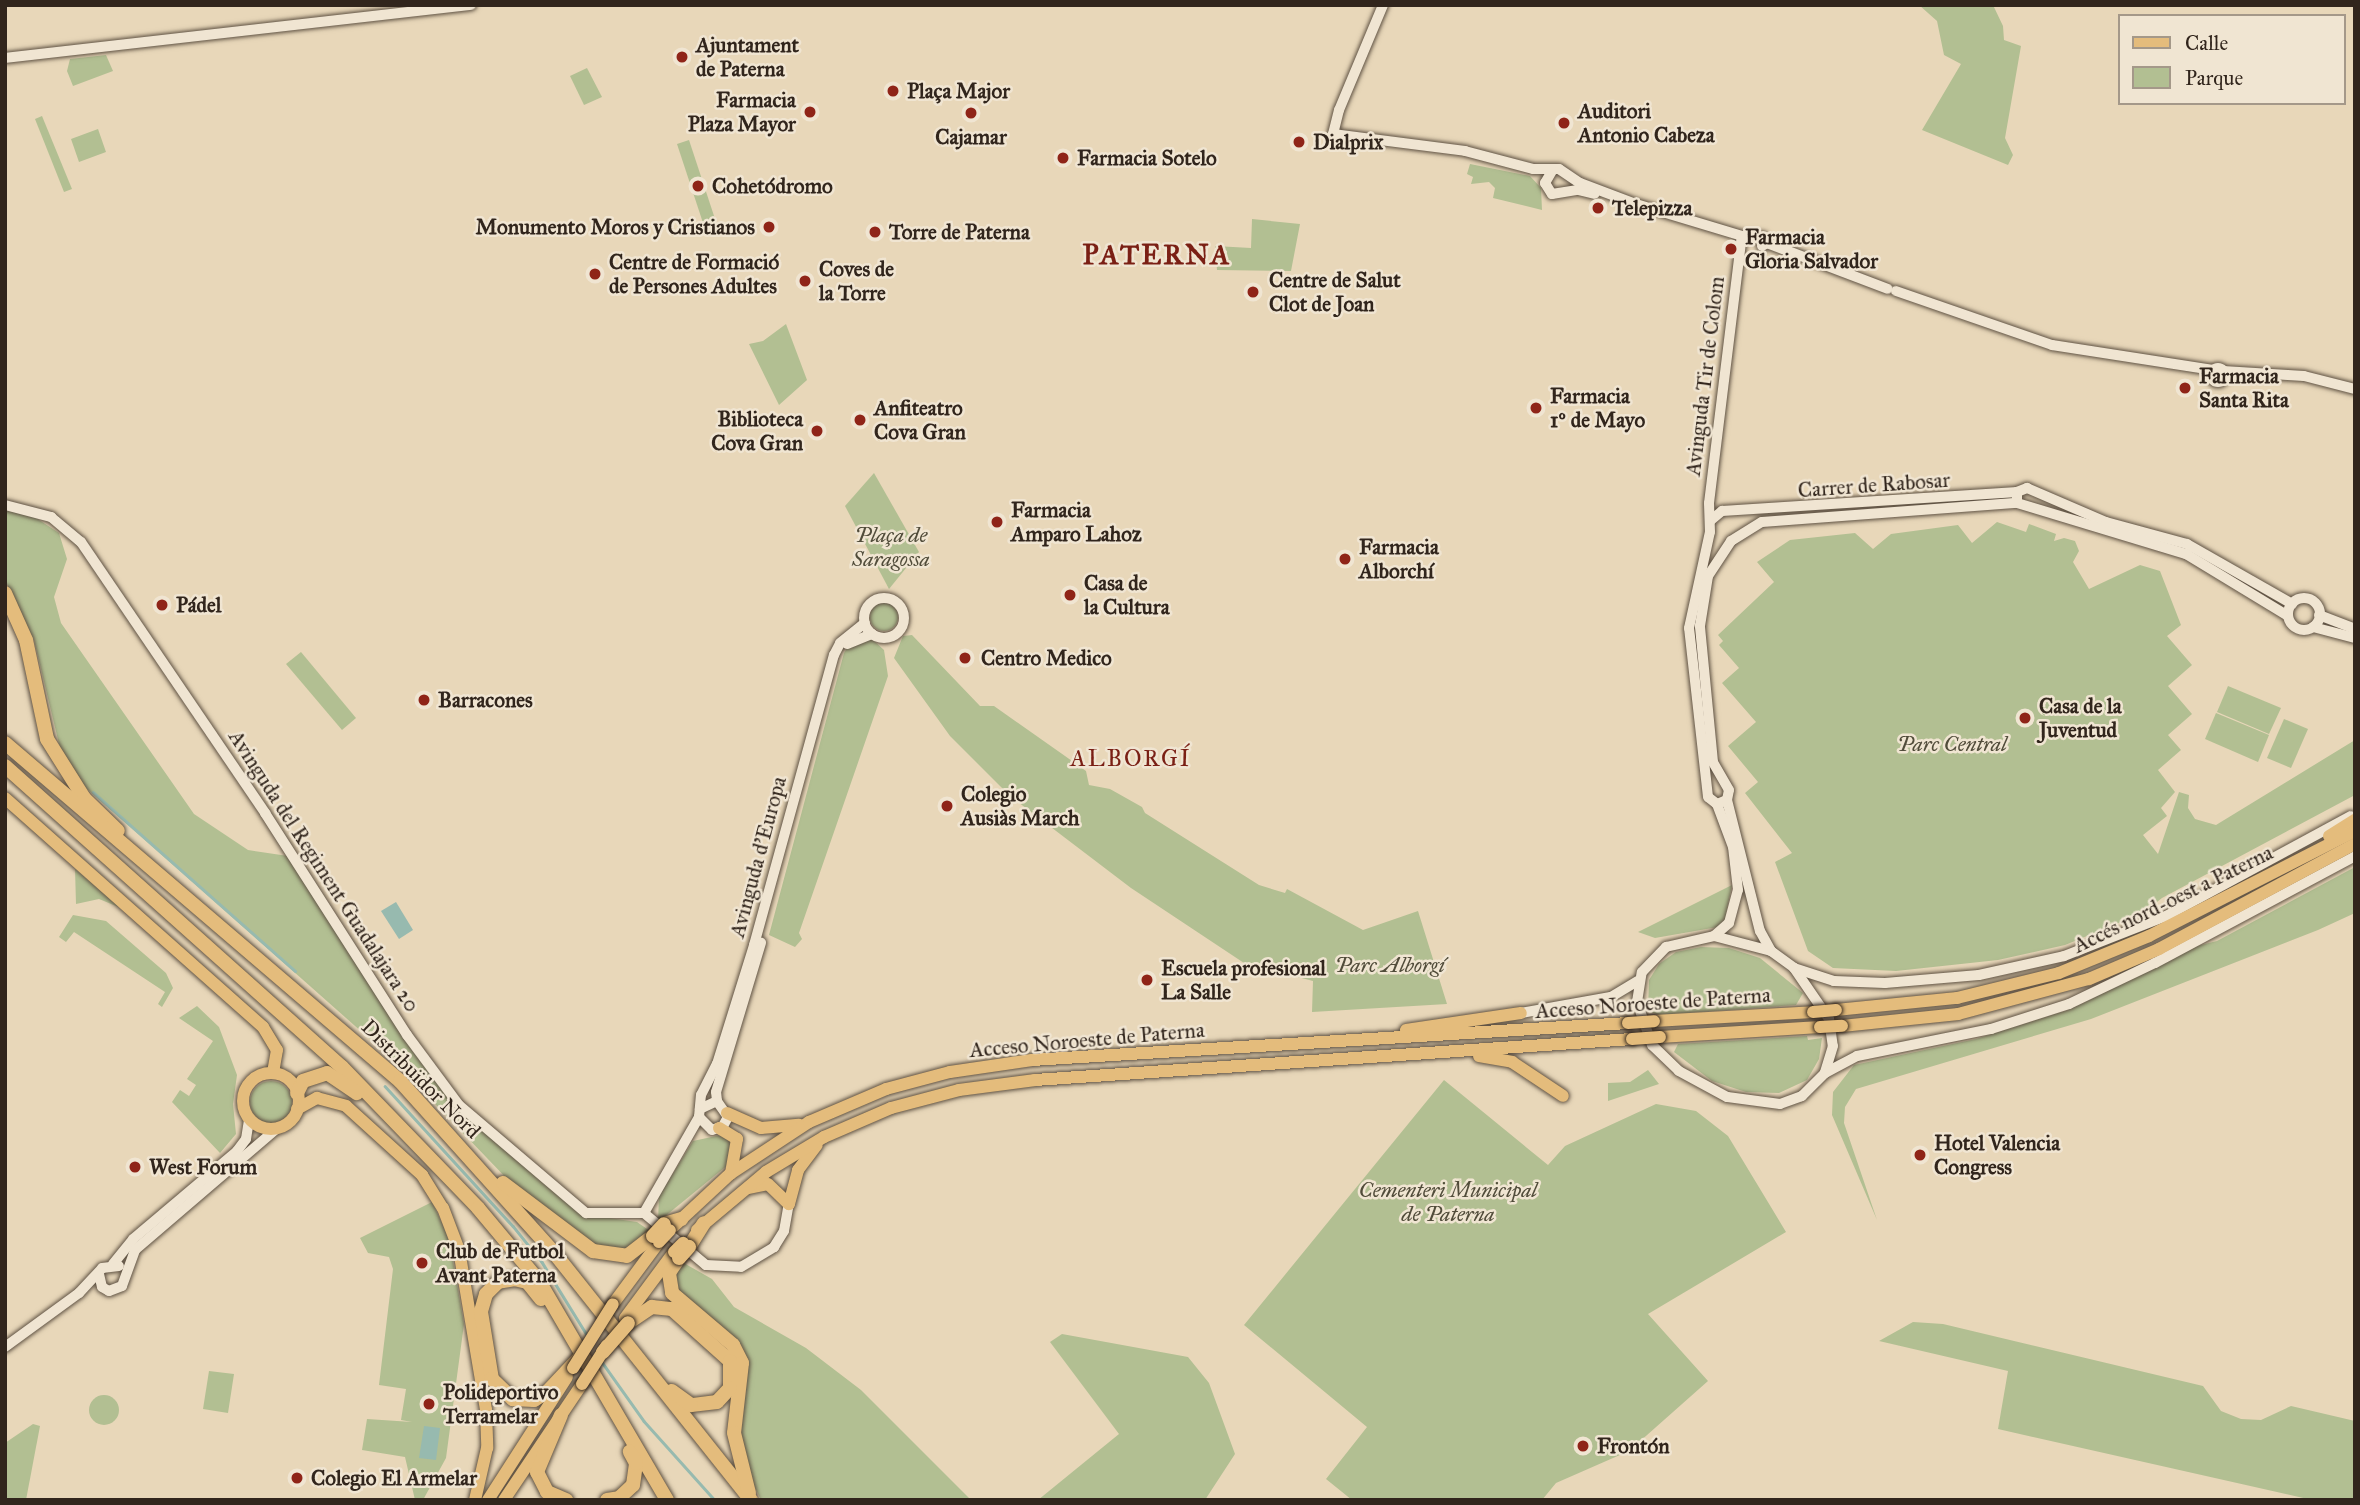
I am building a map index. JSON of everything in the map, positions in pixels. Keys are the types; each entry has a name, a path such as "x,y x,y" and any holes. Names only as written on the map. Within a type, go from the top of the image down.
{"highway":[{"path":"5,593 26,640 47,739 62,769 149,866"},
{"name":"Distribuïdor Nord","path":"5,743 359,1044 437,1121 543,1239 751,1500"},
{"path":"5,766 388,1112 510,1244 558,1314 667,1500"},
{"path":"297,1093 303,1081 327,1073 388,1112"},
{"path":"437,1121 454,1131 522,1199 593,1251 627,1256 656,1239 672,1224"},
{"path":"704,1223 681,1250 669,1273 673,1293 733,1345 742,1363 734,1433 739,1466 751,1500"},
{"path":"558,1314 527,1282 506,1279 491,1286 481,1312 492,1379 513,1399 528,1401 547,1392 574,1363"},
{"path":"603,1352 626,1320 652,1307 680,1313 730,1361 730,1388 708,1405 685,1403 636,1346 623,1340"},
{"path":"607,1500 626,1493 637,1474 616,1428 613,1409"},
{"path":"561,1415 559,1430 537,1472 547,1492 566,1500"}],"main road":[{"path":"5,798 263,1027 277,1050 273,1073"},
{"path":"2183,919 2355,821"},
{"name":"Accés nord-oest a Paterna","path":"1836,1010 1945,1000 2025,984 2090,962 2183,919 2355,831"},
{"name":"Accés nord-oest a Paterna","path":"1842,1026 1978,1010 2089,979 2158,949 2353,848"},
{"name":"Acceso Noroeste de Paterna","path":"672,1224 730,1174 809,1122 886,1089 983,1066 1836,1010"},
{"path":"1295,1044 1521,1013"},
{"name":"Acceso Noroeste de Paterna","path":"704,1223 744,1189 824,1137 891,1108 994,1084 1842,1026"},
{"path":"1423,1053 1442,1058 1504,1059 1563,1096"},
{"path":"297,1110 297,1093 288,1080 273,1073 258,1077 246,1088 243,1104 249,1119 261,1128 276,1129 289,1122 297,1110 317,1098 345,1106 422,1175 443,1208 459,1250 486,1410 487,1448 475,1500"},
{"path":"727,1112 761,1128 809,1122"},
{"path":"714,1129 737,1139 737,1158 730,1174"},
{"path":"789,1204 799,1170 824,1137"},
{"path":"744,1189 768,1184 778,1189 789,1204"},
{"path":"488,1500 656,1239"},
{"path":"626,1320 681,1250"},
{"path":"504,1500 603,1352"}],"street":[{"path":"5,58 471,5"},
{"path":"1383,5 1339,110 1333,134 1465,151 1533,169 1566,171 1570,177 1636,204"},
{"path":"1533,169 1552,194 1569,190 1636,204 1763,242 2052,345 2221,373 2304,376 2355,389"},
{"path":"1545,183 1552,171"},
{"path":"1569,190 1570,177"},
{"name":"Avinguda Tir de Colom","path":"1709,789 1689,628 1710,526 1742,236"},
{"path":"2355,629 2319,615 2311,600 2292,604 2187,549 2106,522 2034,494 2027,488 2017,498 2031,507 2187,549 2288,616 2295,628 2313,627 2355,638"},
{"path":"2031,507 2034,494"},
{"name":"Carrer de Rabosar","path":"1734,514 2017,498"},
{"name":"Carrer de Rabosar","path":"1735,538 1762,522 2017,498"},
{"name":"Avinguda del Regiment Guadalajara 20","path":"5,505 51,517 81,542 458,1105 586,1213 644,1213"},
{"path":"1714,936 1729,923 1738,890 1733,847 1722,802 1729,790 1721,783 1713,762 1700,626 1708,576 1735,538 1741,525 1734,514 1722,511 1710,526 1716,540 1735,538"},
{"path":"876,599 892,600 902,608 904,621 898,632 887,638 872,634 864,623 865,611 876,599"},
{"path":"2288,616 2292,604"},
{"path":"2313,627 2319,615"},
{"name":"Avinguda d'Europa","path":"644,1213 700,1113 754,945 834,655 841,643 864,623"},
{"name":"Avinguda d'Europa","path":"717,1101 716,1091 757,960 838,657 852,639 872,634"},
{"path":"1721,783 1709,789 1710,799 1722,802"},
{"path":"1722,802 1760,930 1771,951"},
{"path":"1521,1013 1611,998 1638,981 1666,947 1714,936 1771,951 1794,968 1834,981 1885,983 1979,975 2064,957 2166,915 2355,814"},
{"path":"1638,981 1642,1026 1652,1045 1696,1083 1727,1097 1780,1104 1802,1096 1825,1073 1857,1056 1991,1029 2069,1004 2155,963 2353,848"},
{"path":"1794,968 1829,1019 1833,1046 1825,1073"},
{"path":"687,1139 714,1129 727,1112 717,1101 700,1113 714,1129"},
{"path":"5,1347 79,1293 113,1264 133,1239 237,1151 246,1139 249,1119"},
{"path":"79,1293 102,1287 109,1291 122,1286 124,1271 135,1250 276,1129"},
{"path":"644,1213 706,1265 741,1266 774,1247 784,1231 789,1204"},
{"path":"113,1264 124,1271"},
{"path":"99,1274 102,1287"}],"green space":[{"path":"1919,5 1993,5 2003,26 2004,40 2021,46 2005,138 2013,155 2008,165 1922,130 1961,64 1944,55 1937,21"},
{"path":"106,55 113,71 73,86 67,71 70,59"},
{"path":"587,68 602,97 584,105 570,76"},
{"path":"42,116 72,189 64,192 35,119"},
{"path":"98,129 106,152 79,162 71,139"},
{"name":"Cohetódromo","path":"689,140 718,228 706,232 677,144"},
{"path":"1470,164 1530,176 1541,188 1542,210 1493,198 1495,188 1489,182 1471,184 1473,177 1467,174"},
{"path":"1252,219 1300,224 1291,271 1217,270 1215,246 1251,248"},
{"path":"786,324 807,380 779,405 749,344 763,341"},
{"name":"Plaça de Saragossa","path":"874,473 919,552 889,589 845,506"},
{"path":"5,510 30,514 59,533 67,559 54,597 61,623 194,814 248,850 288,856 460,1112 582,1214 637,1222 650,1231 629,1250 599,1249 513,1185 389,1056 86,788 60,748 34,640 5,580"},
{"name":"Parc Central","path":"1997,522 2026,532 2029,524 2056,534 2054,541 2064,538 2075,541 2079,551 2073,562 2089,589 2140,565 2160,571 2181,625 2167,636 2192,665 2168,686 2192,714 2168,735 2181,750 2158,770 2175,792 2161,808 2167,816 2143,835 2158,854 2179,792 2189,795 2188,808 2195,819 2216,825 2355,740 2355,795 2162,898 2143,913 2065,945 1998,960 1896,971 1833,968 1808,951 1775,862 1792,853 1745,793 1758,782 1728,746 1756,722 1722,683 1739,668 1719,645 1723,641 1718,635 1774,582 1757,562 1790,540 1855,533 1873,549 1891,534 1958,525 1972,543"},
{"path":"884,603 894,607 898,617 894,627 884,631 874,627 870,617 874,607"},
{"name":"Parc Alborgí","path":"912,635 980,706 994,706 1086,771 1089,785 1110,789 1142,807 1145,813 1259,885 1285,893 1287,889 1363,930 1418,911 1447,1004 1312,1012 1313,981 1244,963 1131,888 1010,796 950,736 894,658 903,636"},
{"path":"872,639 884,650 888,676 799,933 802,939 795,947 769,935 844,653 849,645"},
{"path":"301,652 356,718 342,730 286,664"},
{"path":"2228,686 2281,708 2269,734 2217,712"},
{"path":"2216,713 2269,735 2258,762 2205,739"},
{"path":"2284,719 2308,729 2291,768 2267,758"},
{"path":"2355,867 2355,913 2318,930 2091,1019 1856,1089 1845,1107 1844,1123 1877,1220 1832,1115 1833,1092 1854,1065 1976,1039 2071,1009 2197,946 2217,941"},
{"path":"75,869 121,908 99,899 76,904"},
{"path":"1732,885 1725,919 1718,927 1655,938 1638,932"},
{"path":"73,915 106,921 166,973 173,988 162,1007 158,1004 165,992 74,932 66,942 59,937"},
{"path":"1701,947 1729,948 1760,958 1803,993 1796,1005 1659,1015 1648,1011 1649,980 1659,964 1676,952"},
{"path":"197,1006 219,1027 237,1075 233,1104 236,1134 220,1153 172,1102 180,1090 189,1096 196,1085 187,1079 213,1041 179,1018"},
{"path":"1807,1036 1808,1040 1822,1038 1819,1059 1807,1080 1779,1093 1746,1092 1712,1081 1674,1052 1678,1044"},
{"path":"1648,1070 1659,1084 1608,1101 1608,1083 1630,1082"},
{"name":"Cementeri Municipal de Paterna","path":"1444,1080 1548,1165 1565,1146 1656,1104 1696,1111 1728,1136 1786,1232 1648,1314 1708,1381 1629,1451 1556,1483 1542,1500 1352,1500 1326,1479 1367,1427 1244,1325"},
{"path":"271,1081 286,1087 292,1102 286,1117 271,1123 256,1117 250,1102 256,1087"},
{"path":"721,1135 733,1143 729,1164 658,1222 659,1196 693,1141"},
{"path":"432,1202 449,1238 464,1324 446,1458 423,1500 415,1500 405,1457 362,1450 367,1419 412,1422 401,1420 406,1389 379,1385 393,1269 389,1257 368,1253 360,1238"},
{"path":"682,1262 712,1279 734,1307 806,1348 861,1390 971,1500 761,1500 749,1475 741,1435 748,1371 675,1288 676,1268"},
{"path":"1913,1322 1943,1324 2203,1386 2221,1411 2241,1419 2261,1420 2291,1406 2355,1421 2355,1500 2312,1500 1998,1429 2008,1371 1879,1341"},
{"path":"1062,1334 1188,1357 1209,1383 1235,1454 1205,1500 1038,1500 1119,1434 1050,1342"},
{"path":"209,1371 234,1374 228,1413 203,1409"},
{"path":"104,1395 114,1400 119,1410 114,1420 104,1425 94,1420 89,1410 94,1400"},
{"path":"33,1424 40,1426 26,1500 5,1500 5,1443"}],"water":[{"path":"396,902 413,930 399,939 381,911"},
{"path":"424,1426 440,1428 436,1460 419,1458"}],"waterway":[{"path":"93,792 295,971"},
{"path":"385,1086 513,1226 542,1262 587,1335"},
{"path":"602,1362 644,1421 715,1500"}],"place":[{"name":"Ajuntament de Paterna","path":"682,57"},
{"name":"Plaça Major","path":"893,91"},
{"name":"Farmacia Plaza Mayor","path":"810,112"},
{"name":"Cajamar","path":"971,113"},
{"name":"Auditori Antonio Cabeza","path":"1564,123"},
{"name":"Dialprix","path":"1299,142"},
{"name":"Farmacia Sotelo","path":"1063,158"},
{"name":"Cohetódromo","path":"698,186"},
{"name":"Telepizza","path":"1598,208"},
{"name":"Monumento Moros y Cristianos","path":"769,227"},
{"name":"Torre de Paterna","path":"875,232"},
{"name":"Farmacia Gloria Salvador","path":"1731,249"},
{"name":"Centre de Formació de Persones Adultes","path":"595,274"},
{"name":"Coves de la Torre","path":"805,281"},
{"name":"Centre de Salut Clot de Joan","path":"1253,292"},
{"name":"Farmacia Santa Rita","path":"2185,388"},
{"name":"Farmacia 1º de Mayo","path":"1536,408"},
{"name":"Anfiteatro Cova Gran","path":"860,420"},
{"name":"Biblioteca Cova Gran","path":"817,431"},
{"name":"Farmacia Amparo Lahoz","path":"997,522"},
{"name":"Farmacia Alborchí","path":"1345,559"},
{"name":"Casa de la Cultura","path":"1070,595"},
{"name":"Pádel","path":"162,605"},
{"name":"Centro Medico","path":"965,658"},
{"name":"Barracones","path":"424,700"},
{"name":"Casa de la Juventud","path":"2025,718"},
{"name":"Colegio Ausiàs March","path":"947,806"},
{"name":"Escuela profesional La Salle","path":"1147,980"},
{"name":"Hotel Valencia Congress","path":"1920,1155"},
{"name":"West Forum","path":"135,1167"},
{"name":"Club de Futbol Avant Paterna","path":"422,1263"},
{"name":"Polideportivo Terramelar","path":"429,1404"},
{"name":"Frontón","path":"1583,1446"},
{"name":"Colegio El Armelar","path":"297,1478"}],"district":[{"name":"PATERNA","path":"1157,255"},
{"name":"ALBORGÍ","path":"1131,758"}]}
